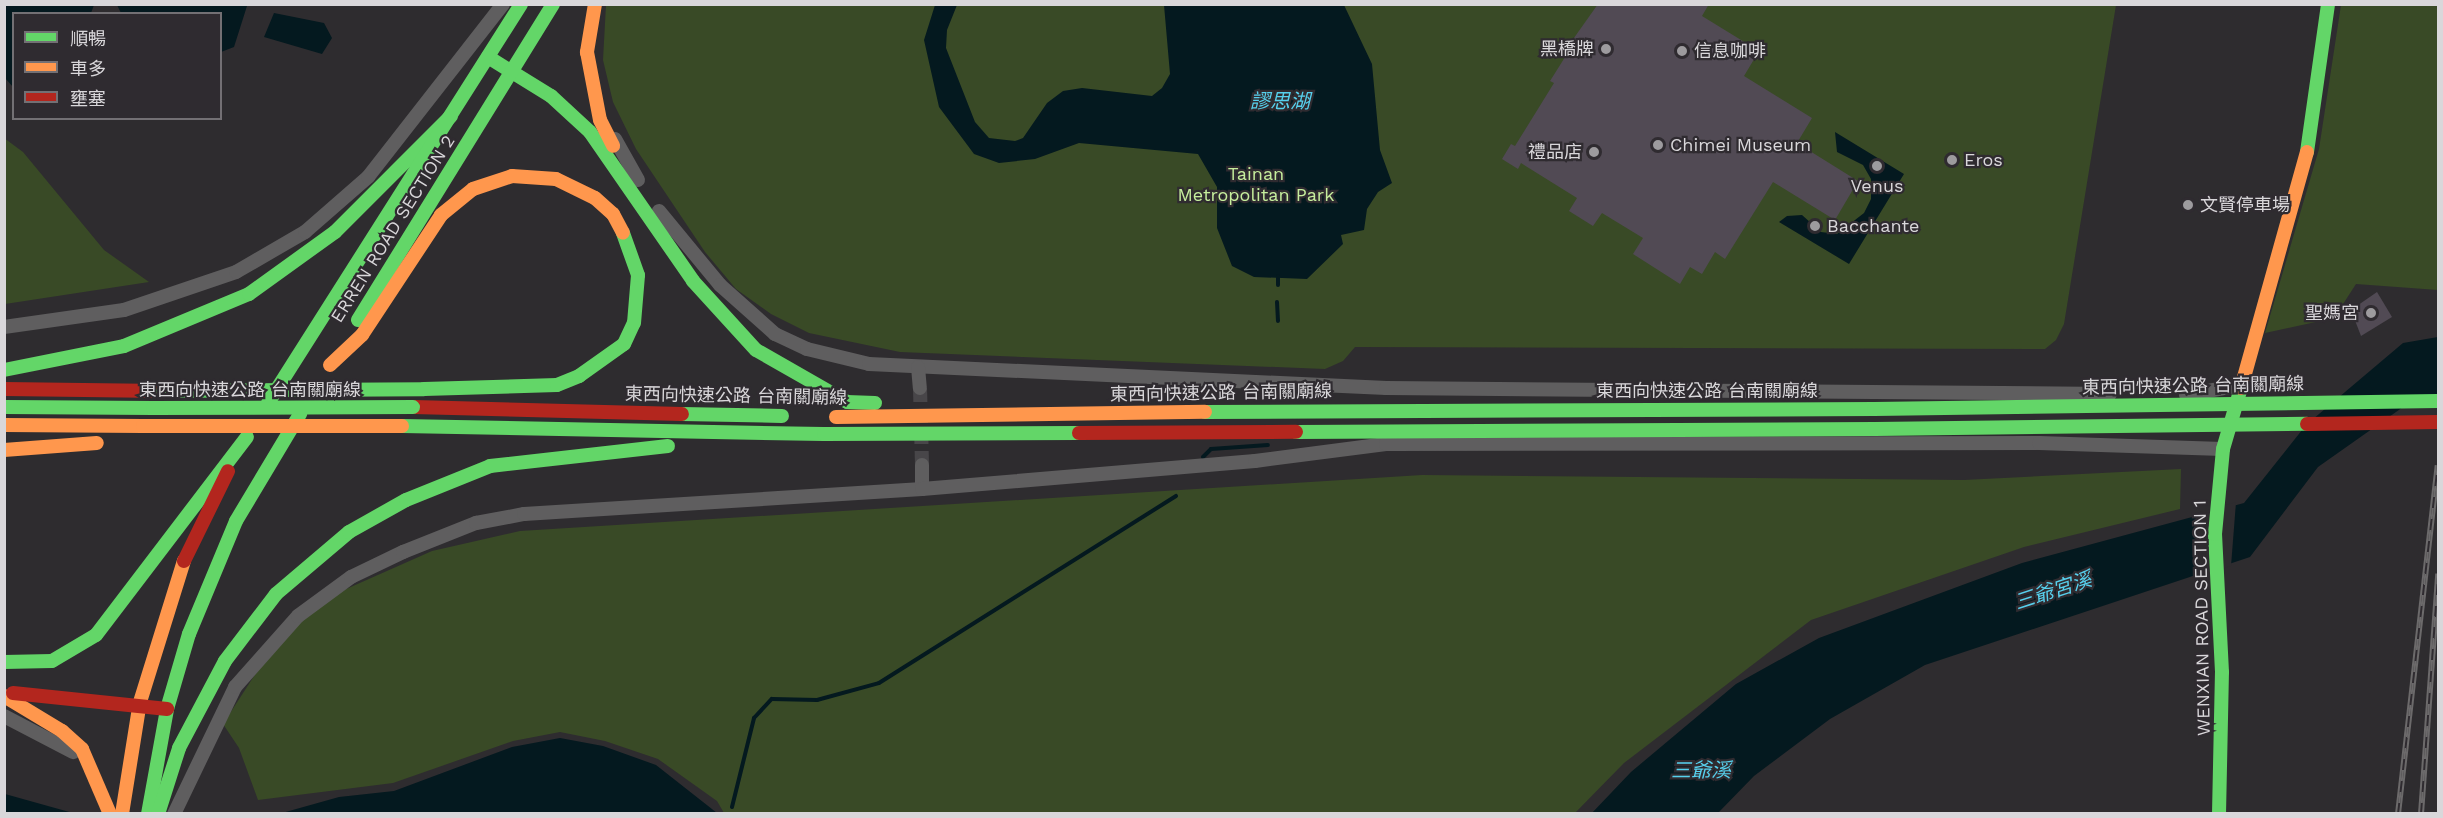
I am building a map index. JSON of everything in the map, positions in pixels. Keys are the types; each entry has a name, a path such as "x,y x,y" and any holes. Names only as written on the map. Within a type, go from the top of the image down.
{"main road":[{"name":"ERREN ROAD SECTION 2","path":"247,436 521,4"},
{"name":"ERREN ROAD SECTION 2","path":"162,808 167,709 210,580 264,473 553,4"},
{"path":"596,4 587,52 593,95 600,120 634,189"},
{"name":"WENXIAN ROAD SECTION 1","path":"2219,813 2217,500 2223,449 2306,160 2328,4"},
{"path":"488,57 573,115 634,189 728,324 756,350 822,390 848,402 1130,411"},
{"path":"4,370 124,346 249,294 334,232 451,116"},
{"path":"4,389 163,391 424,389 557,385 579,376 624,344 634,323 638,275 634,253 613,214 595,198 556,179 512,176 473,189 441,215 362,335 330,365"},
{"name":"東西向快速公路 台南關廟線","path":"816,416 1388,409 1874,409 2439,401"},
{"name":"東西向快速公路 台南關廟線","path":"4,407 413,407 792,416"},
{"name":"東西向快速公路 台南關廟線","path":"4,425 402,426 1010,433 1387,428 1875,429 2439,422"},
{"path":"859,450 985,446 1010,433"},
{"path":"4,662 52,661 96,635 114,617 199,495 247,436"},
{"path":"122,813 140,702 184,562 247,436"},
{"path":"228,443 299,442"},
{"path":"4,450 111,443"},
{"path":"532,445 747,448"},
{"path":"162,808 179,748 225,661 276,594 349,532 406,500 490,466 668,446"},
{"path":"4,690 48,699 140,702 167,709"},
{"path":"4,696 62,731 82,748 110,813"}],"street":[{"path":"4,327 124,310 236,272 305,232 368,177 503,4"},
{"path":"596,4 599,77 609,126 630,168 695,257 748,312 775,334 807,349 869,364 1294,381 1386,388 1872,393 2040,391 2175,397 2241,385"},
{"path":"918,367 920,388"},
{"path":"162,808 236,687 264,649 298,616 351,578 403,552 476,523 524,514 922,489 1294,457 1386,444 2039,443 2223,449"},
{"path":"922,465 922,489"},
{"path":"4,716 72,750 101,795 97,813"}],"green space":[{"name":"Tainan Metropolitan Park","path":"606,5 2116,5 2064,324 2056,340 2045,349 1355,347 1343,361 1325,369 900,352 809,333 771,314 736,289 705,252 636,149 613,102 603,60"},
{"path":"2341,5 2438,5 2438,290 2356,284 2334,318 2265,333 2319,149"},
{"path":"4,138 23,152 104,250 149,282 5,304"},
{"path":"2181,469 2180,509 2024,547 1811,620 1624,763 1575,813 724,813 717,801 658,759 605,741 560,732 513,741 393,783 258,800 239,748 223,724 265,659 303,619 344,590 432,551 520,531 1422,475 1964,480"}],"water":[{"path":"5,4 94,5 91,12 12,12 12,86 5,78"},
{"path":"245,4 247,6 234,47 222,52 222,12 120,12 117,5"},
{"name":"謬思湖","path":"935,5 957,5 947,30 946,48 975,122 989,138 1015,141 1023,138 1047,103 1063,91 1082,88 1152,96 1162,88 1170,74 1164,5 1344,5 1372,64 1380,150 1392,183 1378,192 1367,209 1364,230 1341,235 1343,244 1307,279 1254,277 1232,266 1217,228 1217,187 1198,154 1079,143 1035,159 999,163 974,154 939,107 924,40"},
{"path":"274,13 324,23 332,38 322,54 264,37"},
{"path":"1835,132 1904,174 1849,264 1779,222 1787,216 1802,215 1821,232 1837,234 1864,213 1871,199 1871,179 1863,165 1837,152"},
{"name":"三爺溪","path":"2438,337 2438,396 2413,400 2318,467 2250,557 1925,665 1830,719 1754,776 1718,813 1591,814 1631,772 1736,684 1819,638 2022,563 2244,503 2306,425 2403,343"},
{"path":"560,738 603,746 656,765 717,813 282,813 339,797 394,791 512,747"},
{"path":"5,794 73,813 5,813"}],"pier":[{"path":"2236,502 2231,566 2196,577 2197,513"}],"building":[{"name":"Chimei Museum","path":"1598,4 1709,4 1702,16 1759,51 1744,76 1812,118 1797,143 1858,181 1835,220 1773,182 1725,259 1715,252 1702,274 1690,267 1680,284 1633,254 1643,238 1602,213 1593,226 1569,211 1577,198 1521,163 1518,169 1502,159 1511,144 1515,146 1554,83 1550,81 1567,54 1564,52"},
{"name":"聖媽宮","path":"2377,292 2392,317 2361,336 2351,310"}],"waterway":[{"path":"1278,276 1278,285"},
{"path":"1277,302 1278,321"},
{"path":"1203,457 1211,449 1268,445"},
{"path":"732,807 754,718 772,699 817,700 879,683 1176,496"}],"tunnel":[{"path":"920,388 922,465"}],"railway":[{"path":"2398,814 2438,465"},
{"path":"2421,814 2438,574"}],"traffic: fast":[{"path":"268,403 521,4"},
{"path":"358,320 553,4"},
{"path":"2307,152 2328,4"},
{"path":"488,57 551,96 590,132 693,281 756,350 847,402 875,403"},
{"path":"4,370 124,346 249,294 335,232 451,116"},
{"path":"424,389 557,385 579,376 624,344 634,323 638,275 623,233"},
{"path":"2219,814 2222,672 2215,534 2223,449 2241,388"},
{"path":"163,391 424,389"},
{"path":"1874,409 2438,401"},
{"path":"4,407 153,408"},
{"path":"153,408 413,407"},
{"path":"1205,412 1874,409"},
{"path":"148,814 167,709 189,634 236,521 300,414"},
{"path":"682,414 782,416"},
{"path":"1875,429 2307,424"},
{"path":"402,426 824,434 1079,433"},
{"path":"1296,432 1875,429"},
{"path":"4,662 52,661 96,635 247,437"},
{"path":"158,814 179,748 225,661 276,594 349,532 406,500 490,466 668,446"}],"traffic: slow":[{"path":"595,4 587,52 600,120 613,146"},
{"path":"2241,388 2307,152"},
{"path":"330,365 362,335 441,215 473,189 512,176 556,179 595,198 613,214 623,233"},
{"path":"836,417 1205,412"},
{"path":"4,425 143,426"},
{"path":"143,426 402,426"},
{"path":"4,450 97,443"},
{"path":"122,814 140,702 184,561"},
{"path":"4,696 62,731 82,749 110,814"}],"traffic: jam":[{"path":"4,389 163,391"},
{"path":"413,407 682,414"},
{"path":"2307,424 2438,422"},
{"path":"1079,433 1296,432"},
{"path":"184,561 228,471"},
{"path":"13,693 167,709"}],"place":[{"name":"黑橋牌","path":"1606,49"},
{"name":"信息咖啡","path":"1682,51"},
{"name":"Chimei Museum","path":"1658,145"},
{"name":"禮品店","path":"1594,152"},
{"name":"Eros","path":"1952,160"},
{"name":"Venus","path":"1877,166"},
{"name":"文賢停車場","path":"2188,205"},
{"name":"Bacchante","path":"1815,226"},
{"name":"聖媽宮","path":"2371,313"}],"water label":[{"name":"三爺宮溪","path":"2053,591"}]}
